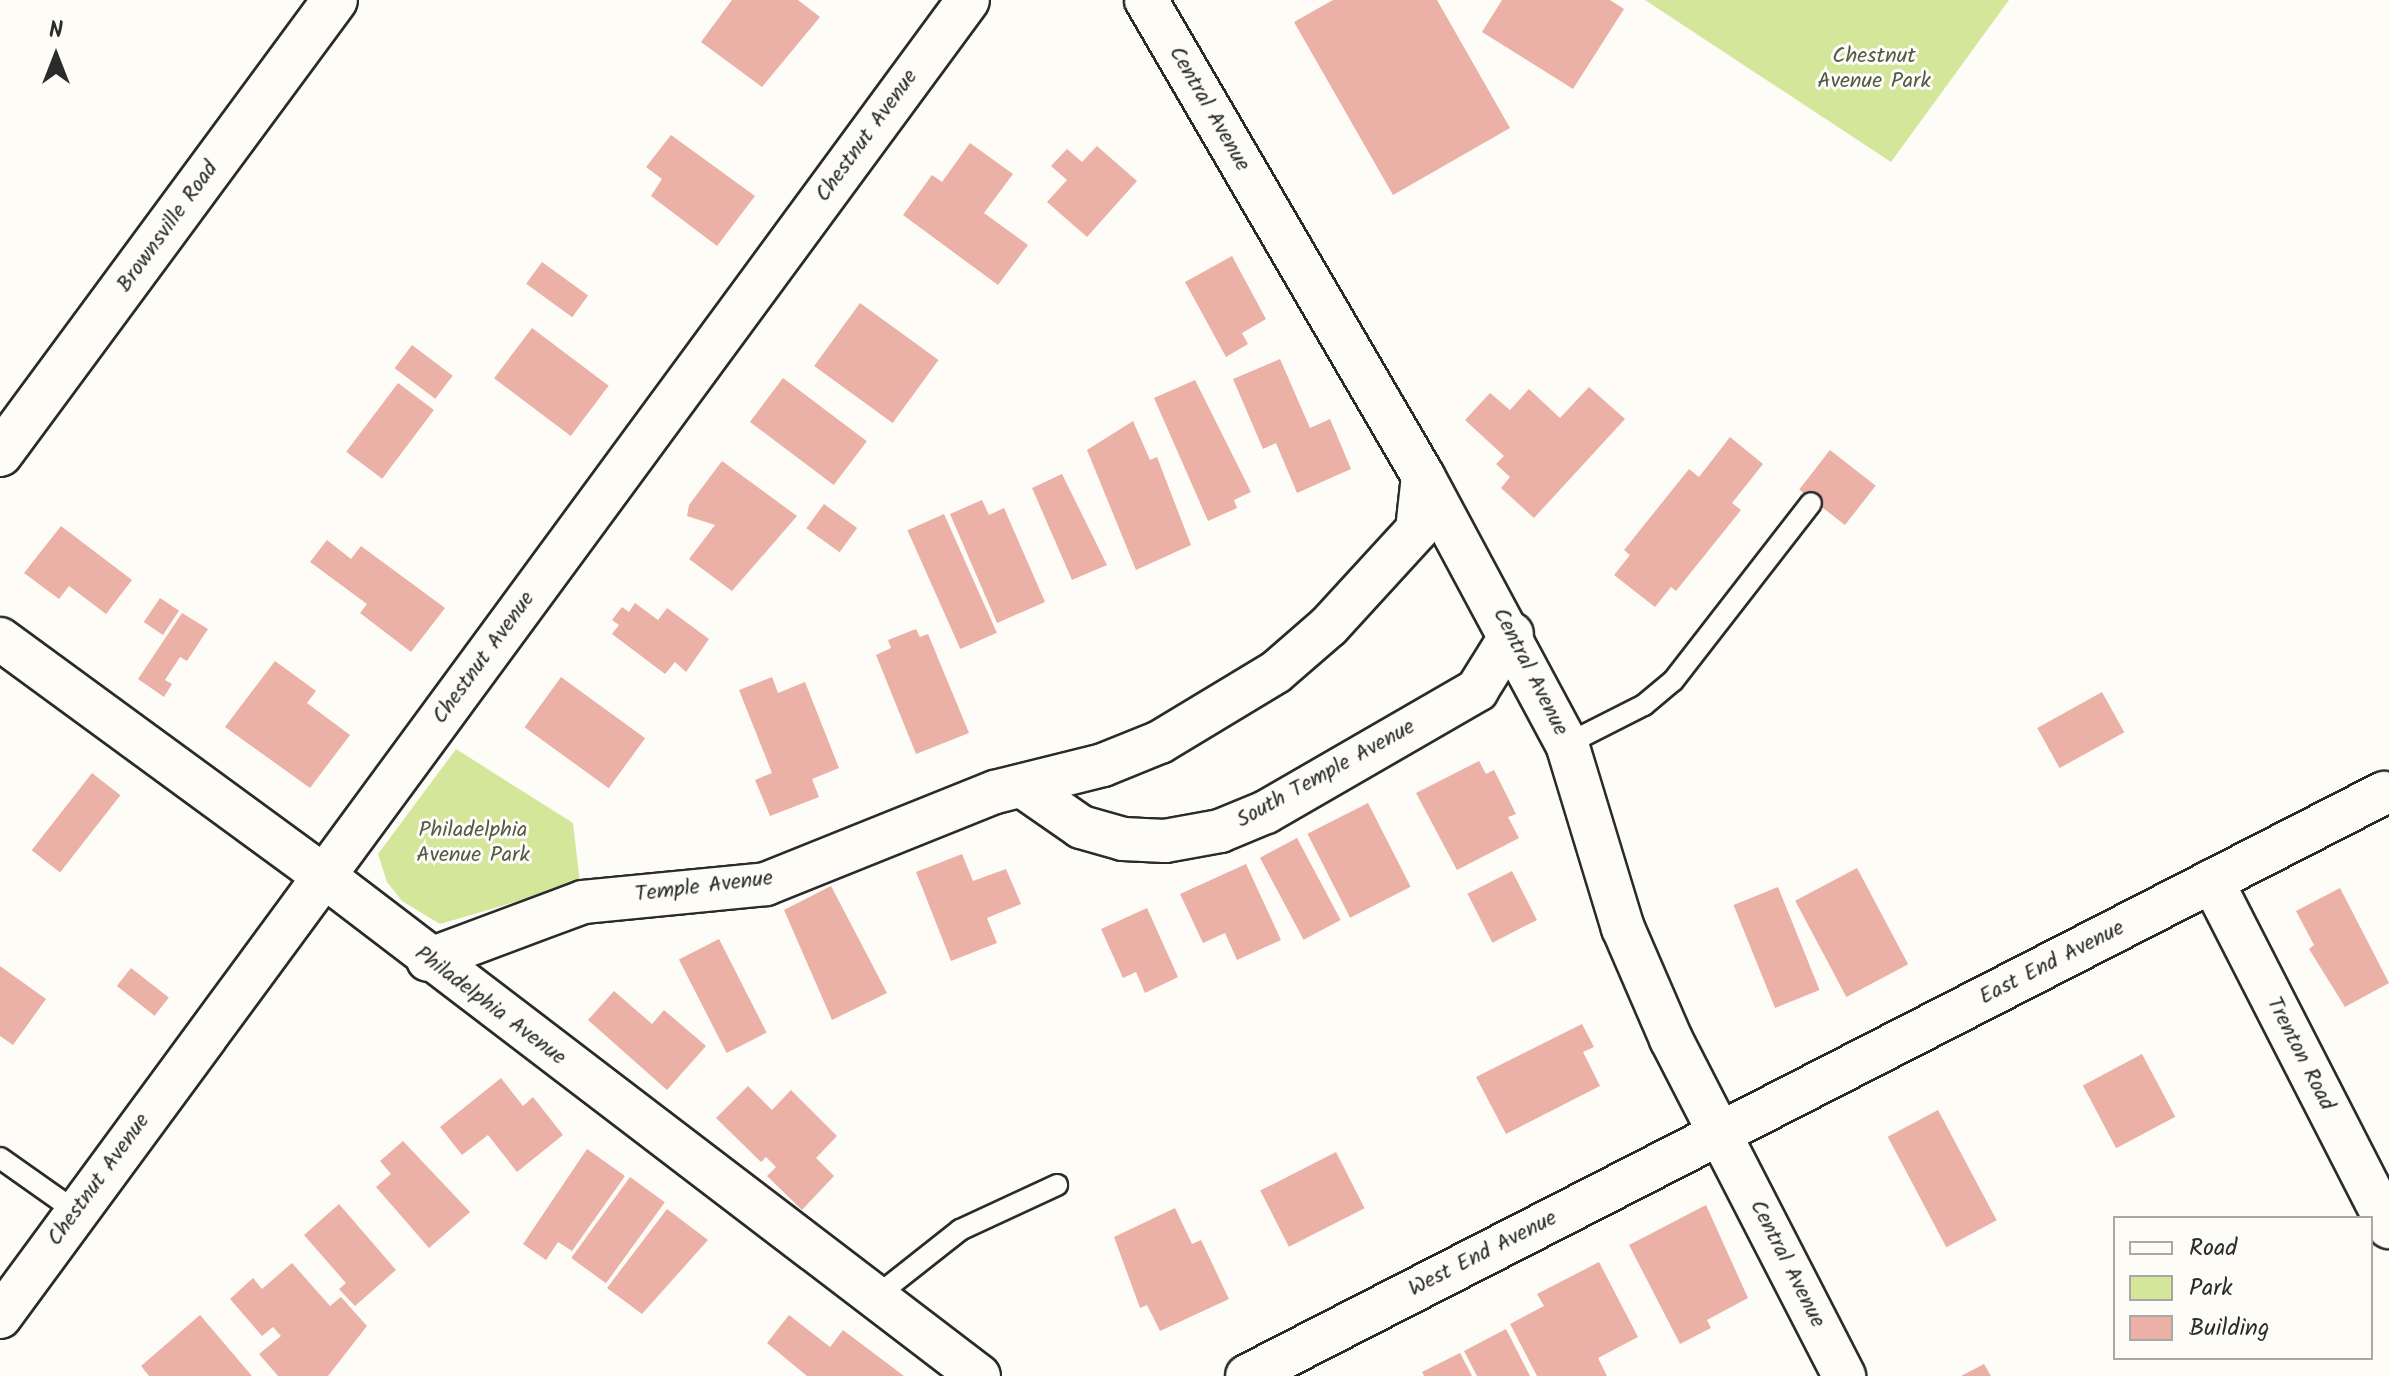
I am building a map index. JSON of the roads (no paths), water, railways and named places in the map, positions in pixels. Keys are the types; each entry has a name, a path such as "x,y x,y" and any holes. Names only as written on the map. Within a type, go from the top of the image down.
{"street":[{"name":"Brownsville Road","path":"0,454 335,0"},
{"name":"Chestnut Avenue","path":"0,1317 968,0"},
{"name":"Central Avenue","path":"1146,0 1512,634 1567,744 1623,928 1719,1132 1844,1376"},
{"name":"Temple Avenue","path":"428,960 583,902 766,884 1022,786 1160,742 1276,672 1329,626 1417,530 1423,476"},
{"name":"South Temple Avenue","path":"1022,786 1081,827 1123,839 1165,841 1220,831 1266,812 1477,690 1512,634"},
{"name":"Philadelphia Avenue","path":"0,639 324,876 428,960 979,1376"},
{"name":"East End Avenue","path":"1719,1132 2384,793"},
{"name":"Trenton Road","path":"2212,881 2389,1227"},
{"name":"West End Avenue","path":"1247,1376 1719,1132"}],"lane":[{"path":"1567,744 1644,705 1673,681 1811,503"},
{"path":"0,1158 75,1211"},
{"path":"874,1298 960,1230 1057,1185"}],"park label":[{"name":"Chestnut Avenue Park","path":"1874,68"},
{"name":"Philadelphia Avenue Park","path":"473,842"}]}
